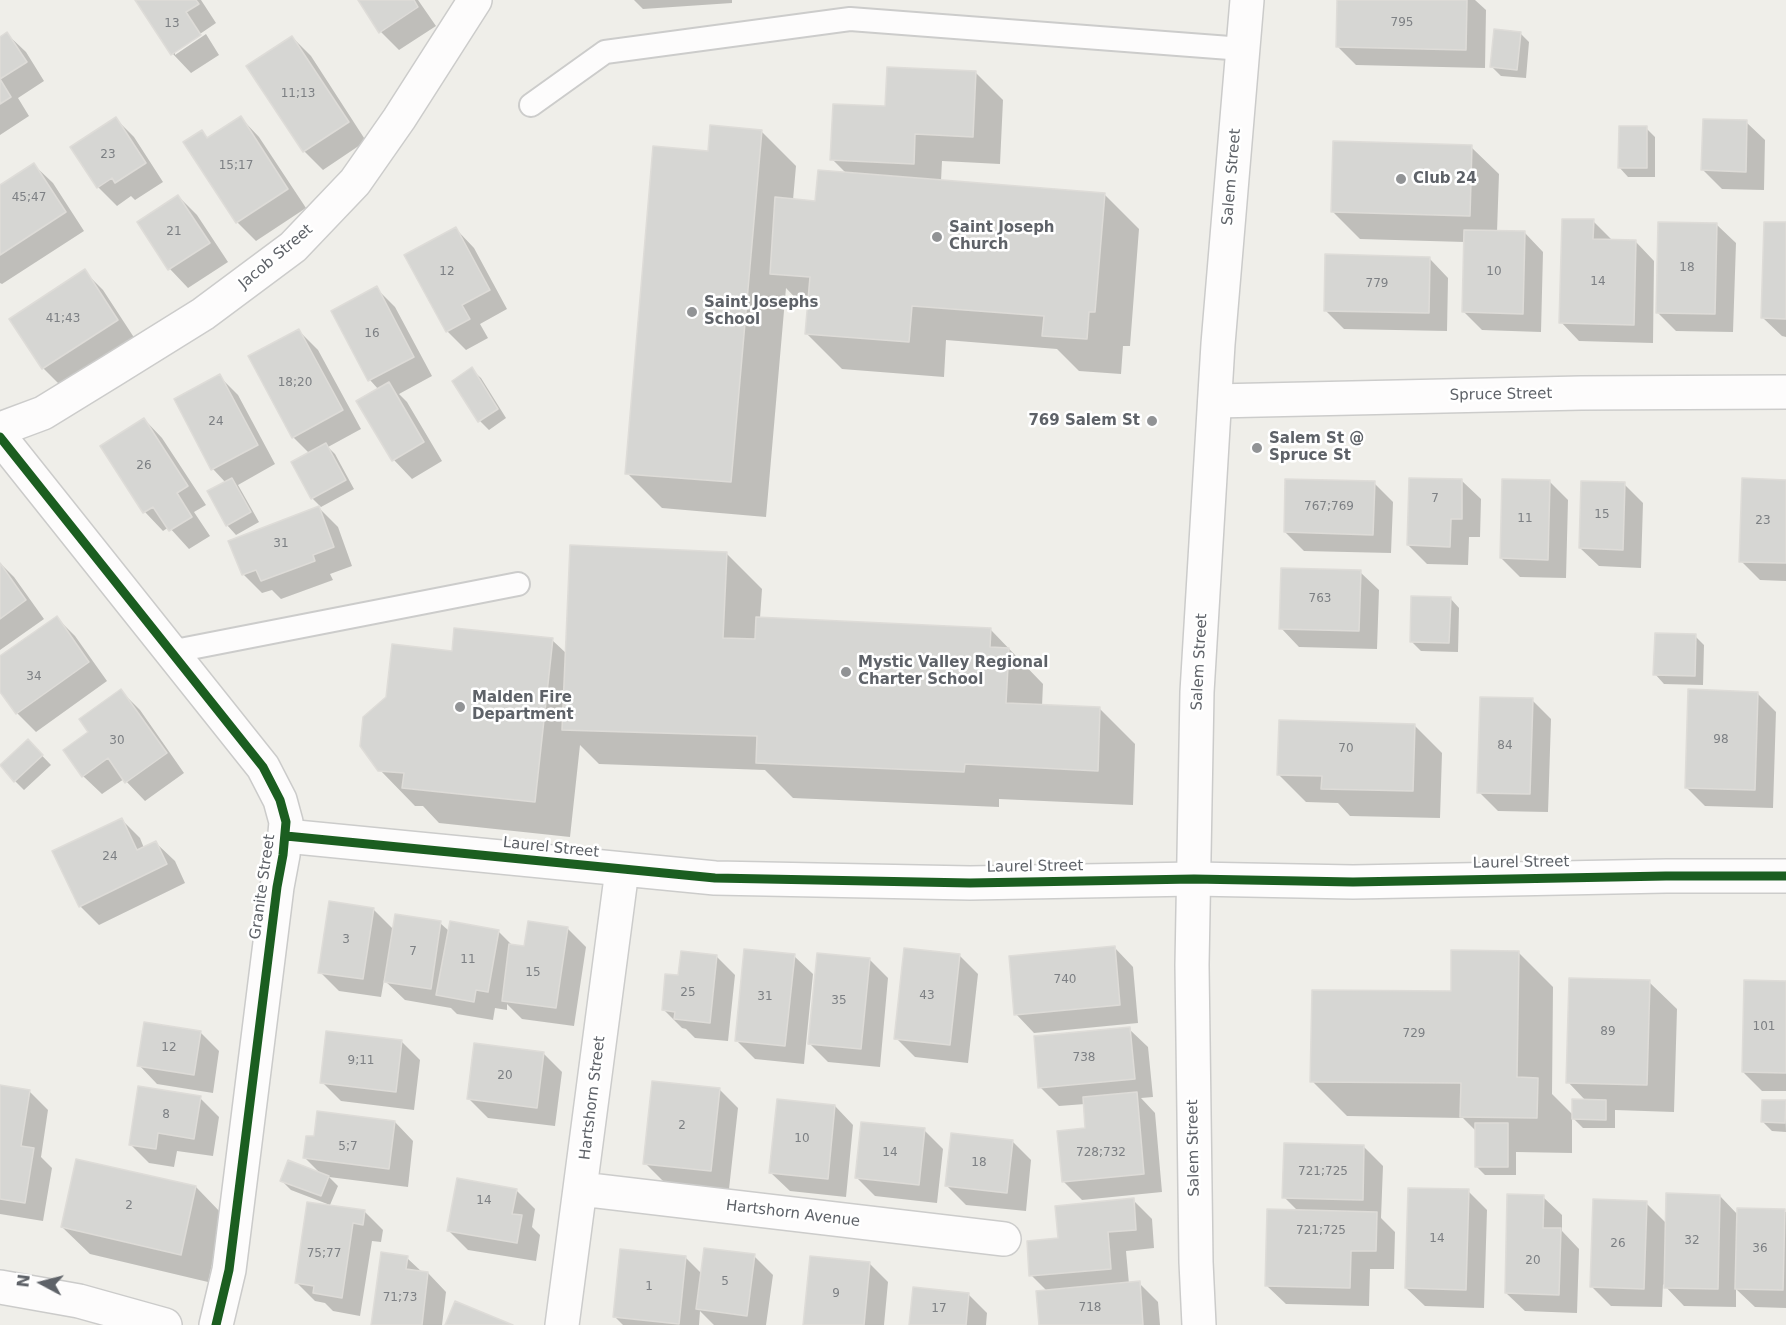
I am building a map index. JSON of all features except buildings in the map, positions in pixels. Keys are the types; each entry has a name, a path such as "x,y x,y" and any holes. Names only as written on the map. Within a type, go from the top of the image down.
{"street":[{"name":"Jacob Street","path":"0,429 43,413 203,314 292,247 355,182 399,119 475,0"},
{"name":"Salem Street","path":"1199,1325 1192,965 1197,692 1218,344 1247,0"},
{"name":"Spruce Street","path":"1215,401 1581,393 1786,392"},
{"name":"Granite Street","path":"0,437 263,767 284,810 286,836 277,887 229,1270 216,1325"},
{"name":"Laurel Street","path":"286,836 715,878 958,882 1194,879 1353,882 1786,876"},
{"name":"Hartshorn Street","path":"561,1325 622,870"},
{"name":"Hartshorn Avenue","path":"581,1189 1004,1239"},
{"path":"0,1287 79,1301 165,1325"}],"lane":[{"path":"531,105 605,52 850,19 1243,49"},
{"path":"170,652 518,584"}],"cycle path":[{"path":"0,437 263,767 280,800 286,822 229,1270 216,1325"},
{"path":"286,836 715,878 970,883 1194,879 1353,882 1786,876"}],"place":[{"name":"Club 24","path":"1401,179"},
{"name":"Saint Joseph Church","path":"937,237"},
{"name":"Saint Josephs School","path":"692,312"},
{"name":"769 Salem St","path":"1152,421"},
{"name":"Salem St @ Spruce St","path":"1257,448"},
{"name":"Mystic Valley Regional Charter School","path":"846,672"},
{"name":"Malden Fire Department","path":"460,707"}]}
